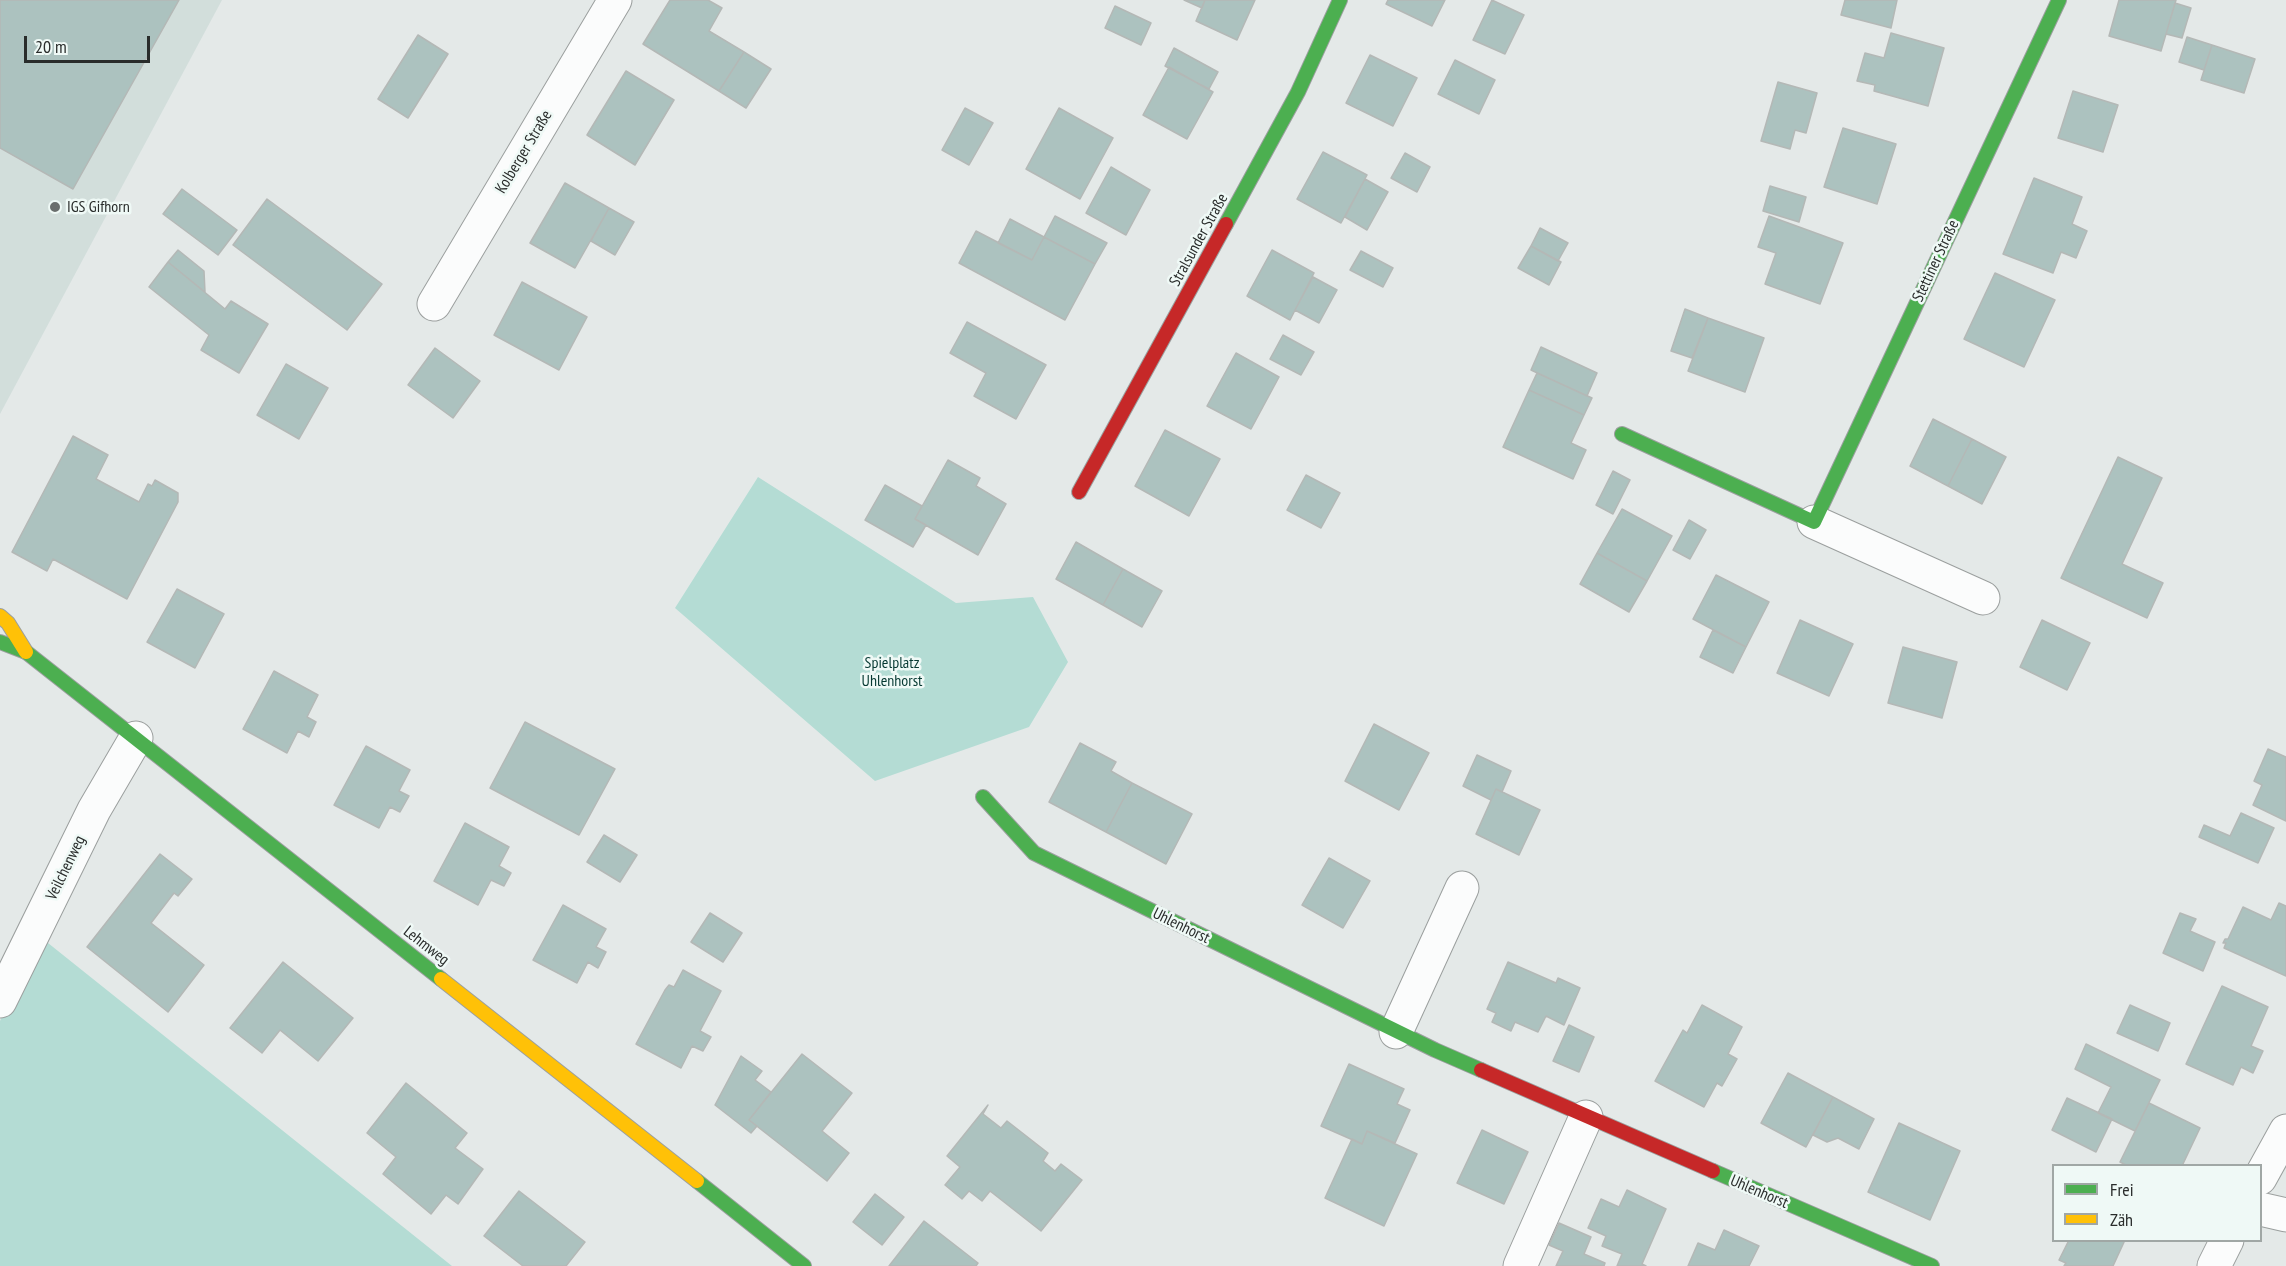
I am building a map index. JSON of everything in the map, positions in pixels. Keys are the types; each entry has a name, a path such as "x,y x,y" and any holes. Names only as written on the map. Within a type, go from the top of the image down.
{"street":[{"name":"Kolberger Straße","path":"434,304 615,0"},
{"name":"Stralsunder Straße","path":"1079,492 1298,92 1340,0"},
{"name":"Stettiner Straße","path":"1814,522 2059,0"},
{"path":"1622,434 1983,598"},
{"name":"Lehmweg","path":"0,616 8,623 26,652"},
{"name":"Lehmweg","path":"0,642 26,652 804,1266"},
{"name":"Veilchenweg","path":"0,1001 94,810 136,738"},
{"name":"Uhlenhorst","path":"983,797 1034,853 1396,1032 1586,1117 1932,1266"},
{"path":"1396,1032 1462,888"},
{"path":"1520,1266 1586,1117"},
{"path":"2262,1174 2286,1131"},
{"path":"2262,1209 2286,1215"},
{"path":"2214,1266 2226,1242"}],"shaded area":[{"name":"IGS Gifhorn","path":"0,0 222,0 0,414"}],"green space":[{"name":"Spielplatz Uhlenhorst","path":"758,477 956,603 1033,597 1068,662 1029,727 875,781 675,608"},
{"path":"38,935 452,1266 0,1266 0,1021"}],"building":[{"path":"0,0 179,0 73,189 0,148"},
{"path":"670,0 708,0 722,8 709,31 744,52 719,91 643,44"},
{"path":"1184,0 1205,0 1202,8"},
{"path":"1205,0 1255,0 1237,40 1196,21"},
{"path":"1388,0 1445,0 1432,26 1386,4"},
{"path":"1492,0 1524,15 1505,54 1473,40"},
{"path":"1845,0 1897,0 1891,28 1841,15"},
{"path":"2119,0 2176,0 2161,51 2109,36"},
{"path":"2175,3 2191,8 2182,38 2166,34"},
{"path":"1115,6 1151,23 1141,45 1105,28"},
{"path":"1891,33 1944,48 1928,106 1874,91 1875,85 1857,81 1865,53 1884,58"},
{"path":"418,35 448,54 408,118 378,99"},
{"path":"2187,37 2212,45 2204,70 2179,62"},
{"path":"2212,45 2255,59 2244,93 2201,80"},
{"path":"1174,48 1218,72 1209,89 1165,66"},
{"path":"744,52 771,69 746,108 719,91"},
{"path":"1370,55 1417,78 1393,126 1346,103"},
{"path":"1455,60 1495,80 1479,114 1438,94"},
{"path":"1169,67 1213,92 1187,139 1143,115"},
{"path":"626,71 674,100 635,165 587,135"},
{"path":"1778,82 1817,93 1806,133 1795,130 1790,149 1761,141"},
{"path":"2073,91 2118,105 2103,152 2058,138"},
{"path":"965,108 993,123 969,165 942,150"},
{"path":"1059,108 1113,138 1080,199 1026,169"},
{"path":"1843,128 1896,144 1877,204 1824,187"},
{"path":"1323,152 1367,175 1341,223 1297,199"},
{"path":"1405,153 1430,167 1417,192 1391,178"},
{"path":"1111,167 1150,190 1126,235 1086,213"},
{"path":"2034,178 2082,197 2072,224 2087,231 2076,258 2061,252 2053,273 2003,254"},
{"path":"1365,179 1388,192 1367,230 1345,217"},
{"path":"565,183 609,208 575,268 530,243"},
{"path":"1770,186 1806,197 1799,222 1763,211"},
{"path":"182,189 237,230 218,255 163,214"},
{"path":"267,199 382,284 347,330 233,245"},
{"path":"609,208 634,222 615,255 591,241"},
{"path":"1055,216 1107,243 1095,264 1044,237"},
{"path":"1769,216 1843,243 1820,304 1765,284 1776,253 1758,247"},
{"path":"1010,219 1044,237 1032,260 998,243"},
{"path":"1540,228 1568,243 1558,261 1531,246"},
{"path":"976,231 1032,260 1044,237 1095,264 1065,320 959,263"},
{"path":"1531,246 1561,262 1549,285 1518,268"},
{"path":"178,250 204,271 205,292 168,262"},
{"path":"1272,250 1314,273 1290,320 1247,296"},
{"path":"1361,251 1393,268 1383,287 1350,270"},
{"path":"168,262 225,309 231,301 268,324 239,373 201,350 209,335 149,287"},
{"path":"1995,273 2055,300 2024,367 1964,339"},
{"path":"1313,277 1337,290 1319,323 1295,310"},
{"path":"522,282 587,317 559,370 494,335"},
{"path":"1685,309 1708,318 1692,358 1671,351"},
{"path":"1708,318 1764,338 1745,392 1688,371"},
{"path":"967,322 1046,365 1016,419 974,396 986,373 950,353"},
{"path":"1283,335 1314,352 1301,375 1270,359"},
{"path":"1541,347 1597,373 1587,396 1531,370"},
{"path":"435,348 480,381 453,418 408,385"},
{"path":"1236,353 1279,377 1251,429 1207,406"},
{"path":"286,364 328,388 299,439 257,415"},
{"path":"1537,373 1592,398 1584,415 1529,390"},
{"path":"1529,390 1584,415 1571,443 1586,450 1573,479 1503,447"},
{"path":"1933,419 1972,439 1948,486 1910,466"},
{"path":"1165,430 1220,459 1189,516 1135,486"},
{"path":"73,436 108,455 96,479 139,502 148,484 152,486 155,480 178,493 178,502 127,599 53,559 47,571 12,552"},
{"path":"1972,439 2006,457 1982,504 1948,486"},
{"path":"2118,457 2162,478 2122,564 2163,583 2147,618 2061,578"},
{"path":"948,460 980,478 976,486 1006,504 978,555 915,519"},
{"path":"1613,471 1630,480 1613,514 1596,505"},
{"path":"1306,475 1340,493 1321,528 1287,510"},
{"path":"885,485 922,506 915,519 926,525 913,547 865,520"},
{"path":"1622,509 1672,536 1647,581 1597,553"},
{"path":"1689,520 1706,530 1690,559 1673,550"},
{"path":"1076,542 1123,569 1103,605 1056,579"},
{"path":"1597,553 1647,581 1629,612 1580,584"},
{"path":"1123,569 1162,591 1142,627 1103,605"},
{"path":"1716,575 1769,602 1746,647 1693,619"},
{"path":"177,589 224,614 195,668 147,642"},
{"path":"1800,620 1853,644 1829,696 1777,673"},
{"path":"2042,620 2090,643 2067,690 2020,667"},
{"path":"1713,630 1746,647 1733,673 1700,657"},
{"path":"1903,647 1957,662 1942,718 1888,703"},
{"path":"274,671 318,695 307,717 316,722 309,737 298,731 287,753 243,729"},
{"path":"525,722 615,769 579,835 490,788"},
{"path":"1374,724 1429,753 1399,810 1345,781"},
{"path":"1080,743 1116,762 1111,771 1132,783 1106,832 1049,802"},
{"path":"366,746 410,770 399,791 409,796 400,812 390,807 379,828 334,805"},
{"path":"2268,749 2286,757 2286,821 2253,805 2262,785 2254,781"},
{"path":"1477,755 1511,771 1502,792 1496,789 1491,800 1463,786"},
{"path":"1132,783 1192,814 1166,864 1106,832"},
{"path":"1496,789 1540,810 1519,855 1476,834"},
{"path":"2241,813 2274,828 2258,863 2199,837 2204,825 2230,836"},
{"path":"465,823 509,847 499,866 511,873 504,886 491,880 478,905 434,881"},
{"path":"604,835 637,855 620,882 587,862"},
{"path":"160,854 192,879 178,896 174,893 151,923 204,965 168,1012 87,947"},
{"path":"1329,858 1370,881 1343,928 1302,905"},
{"path":"2279,903 2286,906 2286,976 2224,948 2226,943 2223,943 2225,939 2228,939 2243,907 2271,920"},
{"path":"563,905 606,929 596,947 606,952 598,968 588,962 577,983 533,960"},
{"path":"710,913 742,933 723,962 691,942"},
{"path":"2180,913 2196,919 2190,931 2215,942 2203,971 2163,953"},
{"path":"283,962 353,1018 318,1061 280,1030 262,1053 230,1028"},
{"path":"1508,962 1556,983 1558,978 1580,988 1564,1025 1546,1016 1538,1032 1515,1022 1511,1031 1492,1022 1496,1013 1487,1009"},
{"path":"683,970 721,991 700,1031 711,1037 703,1051 692,1046 681,1068 636,1044 665,990 669,985 674,987"},
{"path":"2222,986 2268,1007 2251,1046 2263,1051 2253,1073 2241,1067 2233,1085 2186,1064"},
{"path":"1702,1005 1742,1027 1728,1054 1737,1059 1722,1086 1717,1083 1704,1107 1655,1081 1683,1030 1687,1033"},
{"path":"2130,1005 2170,1023 2158,1051 2117,1033"},
{"path":"1569,1025 1594,1037 1579,1072 1553,1061"},
{"path":"2086,1044 2160,1080 2135,1131 2098,1113 2111,1087 2075,1069"},
{"path":"802,1054 852,1093 822,1131 849,1153 827,1181 749,1120"},
{"path":"741,1056 762,1071 755,1080 771,1092 749,1120 757,1126 751,1133 715,1105"},
{"path":"1349,1064 1404,1089 1397,1104 1410,1110 1395,1143 1367,1131 1362,1144 1321,1126"},
{"path":"1788,1073 1833,1097 1806,1147 1761,1123"},
{"path":"406,1083 467,1133 455,1148 483,1169 458,1204 446,1195 431,1214 383,1174 396,1157 367,1133"},
{"path":"1833,1097 1874,1119 1859,1149 1838,1138 1827,1142 1813,1135"},
{"path":"2067,1098 2112,1119 2096,1152 2052,1130"},
{"path":"2149,1103 2200,1128 2183,1164 2124,1164 2120,1162"},
{"path":"988,1105 983,1114 1001,1128 1007,1121 1048,1153 1043,1161 1055,1171 1061,1164 1082,1180 1041,1231 990,1191 982,1201 969,1191 962,1199 945,1185 960,1167 947,1156"},
{"path":"1899,1123 1960,1151 1930,1220 1868,1192"},
{"path":"1482,1130 1528,1152 1504,1204 1457,1183"},
{"path":"1367,1131 1417,1154 1384,1226 1325,1198 1352,1139 1362,1144"},
{"path":"1627,1190 1666,1209 1642,1264 1646,1266 1617,1266 1622,1254 1602,1246 1606,1236 1588,1228 1601,1199 1619,1207"},
{"path":"519,1191 585,1242 566,1266 523,1266 484,1236"},
{"path":"875,1194 904,1217 882,1245 853,1222"},
{"path":"924,1221 978,1263 976,1266 889,1266"},
{"path":"1559,1223 1591,1237 1584,1254 1605,1263 1604,1266 1556,1266 1563,1251 1549,1245"},
{"path":"1724,1230 1759,1246 1749,1266 1688,1266 1698,1243 1715,1250"},
{"path":"2068,1242 2124,1242 2113,1266 2064,1266 2066,1263 2059,1260"}],"traffic: fast":[{"path":"1226,224 1298,92 1340,0"},
{"path":"1622,434 1814,522 2059,0"},
{"path":"0,642 26,652 441,979"},
{"path":"983,797 1034,853 1435,1050 1481,1070"},
{"path":"1713,1171 1932,1266"},
{"path":"697,1181 804,1266"}],"traffic: slow":[{"path":"0,616 8,623 26,652"},
{"path":"441,979 697,1181"}],"traffic: jam":[{"path":"1079,492 1226,224"},
{"path":"1481,1070 1713,1171"}],"place":[{"name":"IGS Gifhorn","path":"55,207"}]}
